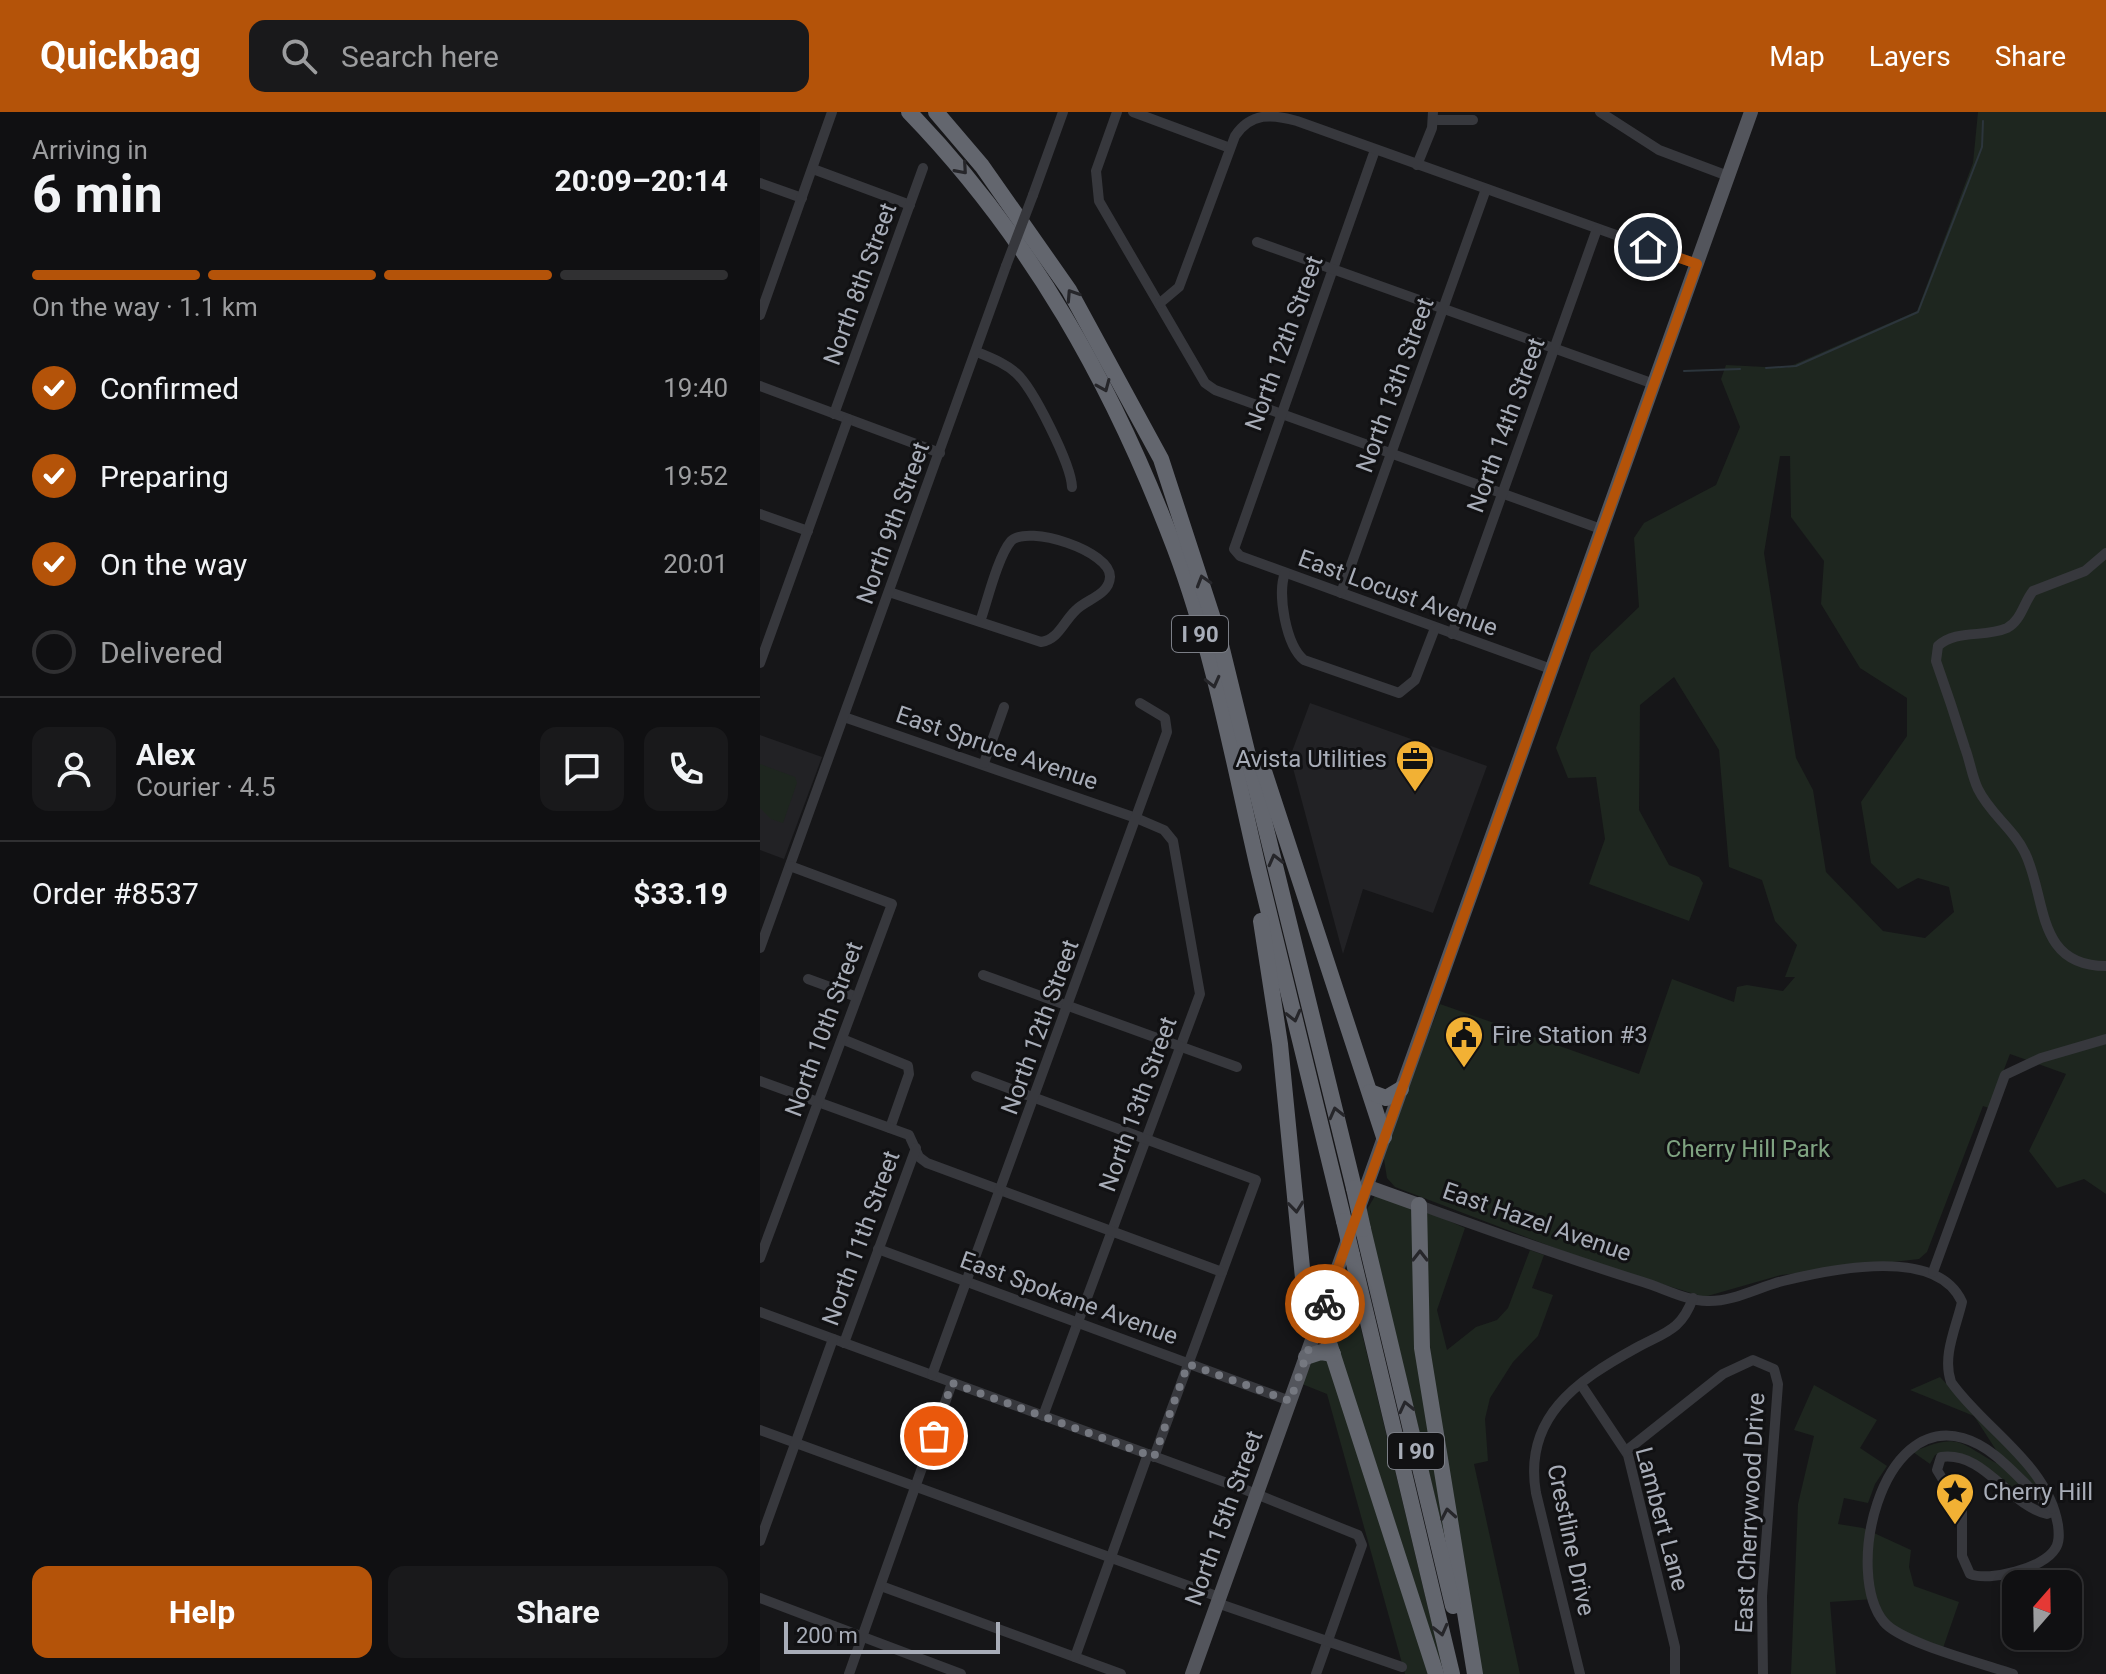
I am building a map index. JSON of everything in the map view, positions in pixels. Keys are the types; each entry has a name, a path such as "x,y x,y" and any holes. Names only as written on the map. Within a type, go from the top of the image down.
{"highway":[{"name":"I 90","path":"909,112 969,177 1014,239 1096,366 1179,561 1248,825 1452,1674"},
{"name":"I 90","path":"936,112 1030,231 1088,320 1161,459 1384,1137"},
{"name":"I 90","path":"1219,637 1360,1187 1363,1229 1472,1674"},
{"path":"1248,825 1280,1044 1303,1278 1323,1309"},
{"path":"1370,1092 1386,1098 1401,1089"},
{"path":"1419,1205 1422,1348 1472,1674"},
{"name":"I 90","path":"1323,1309 1333,1354 1436,1674"},
{"path":"1306,1357 1321,1352 1333,1354"}],"main road":[{"name":"North 15th Street","path":"1192,1674 1323,1309 1360,1187 1384,1137 1751,112"},
{"name":"East Hazel Avenue","path":"1360,1187 1419,1205"}],"street":[{"path":"760,315 832,112"},
{"name":"North 9th Street","path":"760,948 1063,112"},
{"path":"1117,112 1096,171 1097,192 1104,211 1205,383 1601,529"},
{"path":"1133,112 1230,148"},
{"path":"1600,112 1659,150 1728,176"},
{"path":"1160,303 1179,287 1230,148 1243,125 1256,117 1276,114 1697,264"},
{"path":"1417,165 1433,116 1473,120"},
{"name":"North 12th Street","path":"1234,549 1375,150"},
{"name":"North 8th Street","path":"834,414 923,168"},
{"path":"813,169 910,205"},
{"path":"760,183 802,198"},
{"name":"North 13th Street","path":"1341,593 1486,189"},
{"name":"North 14th Street","path":"1452,634 1597,229"},
{"path":"1257,242 1654,384"},
{"path":"977,352 1004,363 1022,379 1064,461 1072,487"},
{"path":"760,386 940,453"},
{"path":"760,663 848,419"},
{"path":"760,514 808,531"},
{"path":"889,592 1032,641 1047,641 1057,634 1075,611 1105,589 1109,571 1104,562 1090,553 1037,534 1019,536 1006,548 980,622"},
{"name":"East Locust Avenue","path":"1234,549 1240,556 1551,669"},
{"path":"2106,553 2085,571 2033,591 2008,627 1947,637 1938,646 1936,661 1977,788 1994,815 2025,852 2039,910 2049,932 2062,951 2075,961 2106,966"},
{"path":"1285,573 1280,596 1300,657 1392,692 1406,690 1415,680 1435,628"},
{"name":"North 12th Street","path":"932,1375 1167,732 1165,718 1140,703"},
{"path":"984,763 1004,707"},
{"name":"East Spruce Avenue","path":"844,717 1136,818"},
{"name":"North 13th Street","path":"1043,1416 1201,984 1173,841 1164,830 1136,818"},
{"name":"North 10th Street","path":"760,1258 892,904 790,866"},
{"path":"983,975 1237,1067"},
{"path":"808,979 857,997"},
{"path":"842,1039 904,1063 909,1069 890,1128"},
{"path":"1933,1272 2005,1075 2029,1062 2106,1039"},
{"path":"976,1076 1256,1180 1188,1364 1110,1558 1079,1659 1078,1674"},
{"path":"760,1081 909,1135 927,1163 1222,1272"},
{"name":"North 11th Street","path":"844,1343 916,1148"},
{"name":"East Hazel Avenue","path":"1419,1205 1588,1265 1693,1298"},
{"name":"East Spokane Avenue","path":"878,1249 1290,1401"},
{"path":"1693,1298 1720,1300 1784,1280 1859,1269 1906,1267 1933,1272 1949,1282 1962,1302 1949,1352 1947,1371 1951,1382 2031,1470 2054,1511 2058,1543 2045,1559 1991,1577 1970,1574 1962,1556 1962,1511 1941,1478 1937,1462 1945,1456 1964,1460 1987,1473 2027,1507 2047,1514 2054,1511"},
{"name":"Crestline Drive","path":"1580,1674 1536,1493 1533,1465 1543,1422 1582,1386 1634,1349 1679,1325 1693,1298"},
{"path":"760,1312 1255,1494 1362,1539 1316,1674"},
{"name":"North 11th Street","path":"760,1541 833,1339"},
{"name":"East Cherrywood Drive","path":"1626,1451 1729,1369 1744,1361 1762,1361 1774,1369 1778,1384 1762,1596 1763,1674"},
{"path":"849,1674 952,1383"},
{"name":"Lambert Lane","path":"1582,1386 1626,1451 1675,1647 1675,1674"},
{"path":"760,1430 1402,1667"},
{"path":"2013,1674 1899,1634 1883,1621 1870,1595 1866,1558 1883,1486 1890,1471 1910,1448 1930,1439 1959,1437 1992,1453 2054,1511"},
{"path":"881,1586 1121,1674"},
{"path":"760,1598 961,1673"}],"shaded area":[{"path":"1310,703 1487,766 1433,913 1363,889 1343,954 1290,757"},
{"path":"760,735 822,757 784,859 760,850"}],"green space":[{"name":"Cherry Hill Park","path":"1978,112 2106,112 2106,1194 2084,1179 2057,1188 2029,1151 2066,1074 2010,1054 1989,1108 1983,1106 1927,1252 1919,1259 1781,1275 1704,1297 1597,1264 1395,1187 1387,1178 1383,1153 1440,1004 1639,1074 1672,979 1734,1002 1737,987 1747,985 1783,991 1795,977 1785,977 1797,945 1775,921 1762,880 1729,867 1719,750 1674,677 1640,705 1639,810 1669,865 1699,877 1703,883 1689,921 1589,884 1605,839 1596,777 1568,778 1556,748 1591,653 1639,607 1634,538 1644,523 1716,485 1740,427 1721,379 1726,365 1786,368 1917,311 1973,163","holes":["1780,456 1790,456 1791,517 1824,561 1821,604 1860,668 1907,698 1907,736 1861,802 1871,863 1898,889 1918,878 1949,887 1954,912 1925,938 1883,931 1826,872 1813,790 1796,758 1764,553"]},
{"path":"760,764 795,777 797,783 783,823 771,819 760,808"},
{"path":"1375,1196 1410,1207 1414,1220 1446,1543 1366,1211"},
{"path":"1426,1211 1465,1228 1437,1310 1447,1350 1476,1327 1497,1320 1508,1308 1530,1250 1544,1255 1532,1288 1553,1295 1538,1336 1513,1362 1490,1398 1485,1419 1488,1461 1474,1464 1520,1674 1482,1674 1431,1378"},
{"path":"1346,1267 1444,1674 1327,1317"},
{"path":"1326,1357 1431,1674 1405,1674 1327,1394 1302,1384 1314,1358"},
{"path":"1940,1377 2030,1471 2043,1495 2026,1501 1996,1474 1960,1454 1935,1455 1930,1464 1913,1452 1939,1443 1957,1442 1996,1463 1998,1453 1974,1416 1910,1390"},
{"path":"1814,1385 1877,1420 1860,1448 1887,1466 1875,1484 1868,1503 1844,1498 1838,1524 1863,1528 1911,1550 1909,1567 1914,1586 1959,1602 1943,1648 1891,1626 1874,1599 1830,1602 1836,1674 1791,1674 1798,1504 1814,1436 1794,1430"}],"waterway":[{"path":"1766,368 1796,366 1918,312 1982,147 1983,121"},
{"path":"1684,371 1740,369"}],"way so far":[{"path":"934,1436 952,1383 1154,1457 1188,1364 1290,1401 1325,1304"}],"place":[{"name":"Avista Utilities","path":"1415,793"},
{"name":"Fire Station #3","path":"1464,1069"},
{"name":"Cherry Hill","path":"1955,1526"}],"route":[{"path":"1325,1304 1697,264 1648,247"}]}
